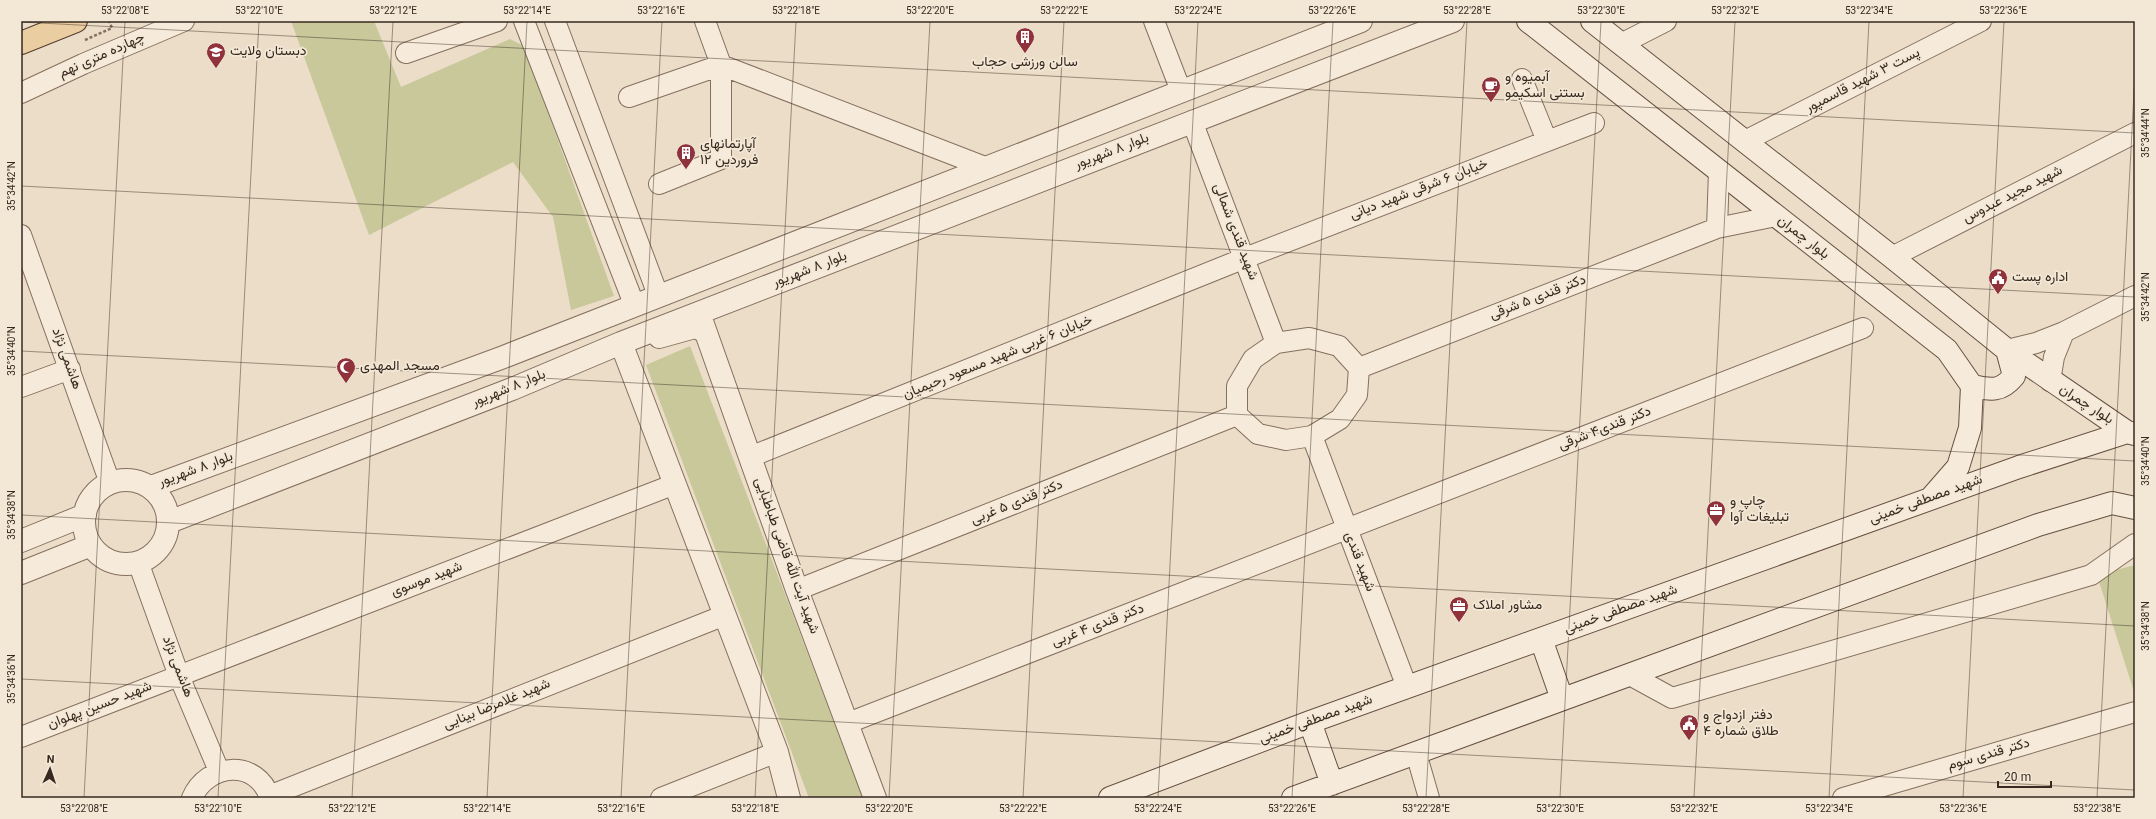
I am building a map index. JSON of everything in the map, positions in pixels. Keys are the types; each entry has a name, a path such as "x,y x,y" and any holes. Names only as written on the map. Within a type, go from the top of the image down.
{"main road":[{"path":"21,43 80,31"}],"street":[{"name":"چهارده متری نهم","path":"21,93 83,64 184,21"},
{"path":"406,53 497,21"},
{"path":"524,21 634,304"},
{"path":"555,21 658,295"},
{"path":"658,184 721,160 721,65 705,21"},
{"path":"1154,21 1181,91"},
{"name":"بلوار ۸ شهریور","path":"151,487 501,358 634,304 1361,21"},
{"name":"بلوار ۸ شهریور","path":"169,522 512,389 624,352 699,313 1453,21"},
{"name":"بلوار چمران","path":"1528,21 1946,350 1972,386"},
{"name":"بلوار چمران","path":"1592,21 1892,257 2007,350 2050,381 2132,431"},
{"path":"1622,44 1666,21"},
{"name":"پست ۳ شهید قاسمپور","path":"1745,141 1981,21"},
{"path":"1279,53 1290,83"},
{"path":"630,97 721,65 985,167"},
{"path":"1522,79 1547,141"},
{"name":"شهید قندی شمالی","path":"1192,121 1276,343"},
{"name":"خیابان ۶ شرقی شهید دیانی","path":"1245,258 1594,123"},
{"name":"شهید مجید عبدوس","path":"1892,257 2135,133"},
{"path":"1717,228 1719,171"},
{"path":"877,210 888,239"},
{"name":"دکتر قندی ۵ شرقی","path":"1359,368 1717,228 1776,216"},
{"name":"هاشمی نژاد","path":"21,235 110,483"},
{"name":"خیابان ۶ غربی شهید مسعود رحیمیان","path":"750,457 1245,258"},
{"path":"1931,499 1958,467 1970,428 1972,386 1989,390 2006,386 2014,376 2007,350 2036,343 2064,332 2135,296"},
{"name":"شهید آیت الله قاضی طباطبایی","path":"699,313 797,590 875,798"},
{"path":"706,333 695,328 673,333 624,352 777,752 789,798"},
{"name":"دکتر قندی۴ شرقی","path":"1347,529 1863,328"},
{"path":"2050,381 2054,357 2064,332"},
{"path":"1309,338 1339,346 1359,368 1357,395 1340,419 1312,436 1286,440 1258,434 1237,415 1237,386 1253,359 1276,343 1309,338"},
{"path":"501,358 512,389"},
{"path":"21,387 70,369"},
{"name":"دکتر قندی ۵ غربی","path":"797,590 1237,415"},
{"name":"شهید مصطفی خمینی","path":"1110,798 1310,722 1540,639 2019,467 2132,431"},
{"name":"شهید قندی","path":"1312,436 1407,687"},
{"path":"124,479 138,481 151,487 161,497 167,509 169,522 166,535 160,548 150,556 138,562 124,564 111,561 99,554 92,545 85,530 85,515 89,502 98,490 110,483 124,479"},
{"name":"شهید موسوی","path":"179,676 675,484"},
{"path":"1293,798 2038,525 2112,503 2135,508"},
{"path":"21,540 85,515"},
{"name":"دکتر قندی ۴ غربی","path":"848,723 1347,529"},
{"path":"1630,675 1672,698 2091,575 2135,544"},
{"path":"21,573 92,545"},
{"name":"هاشمی نژاد","path":"138,562 179,676 218,771"},
{"name":"شهید غلامرضا بینایی","path":"269,797 725,615"},
{"path":"1540,639 1562,699"},
{"name":"شهید حسین پهلوان","path":"21,737 179,676"},
{"name":"دکتر قندی سوم","path":"1843,798 2135,712"},
{"path":"1310,722 1332,784"},
{"path":"660,798 777,752"},
{"path":"1416,753 1429,798"},
{"path":"192,798 196,788 205,778 218,771 229,769 242,771 253,776 263,785 269,797"}],"path":[{"path":"80,31 112,28 109,21"}],"green space":[{"path":"291,21 374,21 401,87 510,39 524,46 614,296 571,310 553,217 513,162 369,235"},
{"path":"690,346 863,798 809,798 646,365"},
{"path":"2135,565 2135,695 2097,575"}],"place":[{"name":"سالن ورزشی حجاب","path":"1025,54"},
{"name":"دبستان ولایت","path":"216,69"},
{"name":"آبمیوه و بستنی اسکیمو","path":"1491,103"},
{"name":"آپارتمانهای ۱۲ فروردین","path":"686,170"},
{"name":"اداره پست","path":"1998,295"},
{"name":"مسجد المهدی","path":"346,384"},
{"name":"چاپ و تبلیغات آوا","path":"1716,527"},
{"name":"مشاور املاک","path":"1459,623"},
{"name":"دفتر ازدواج و طلاق شماره ۴","path":"1689,741"}]}
